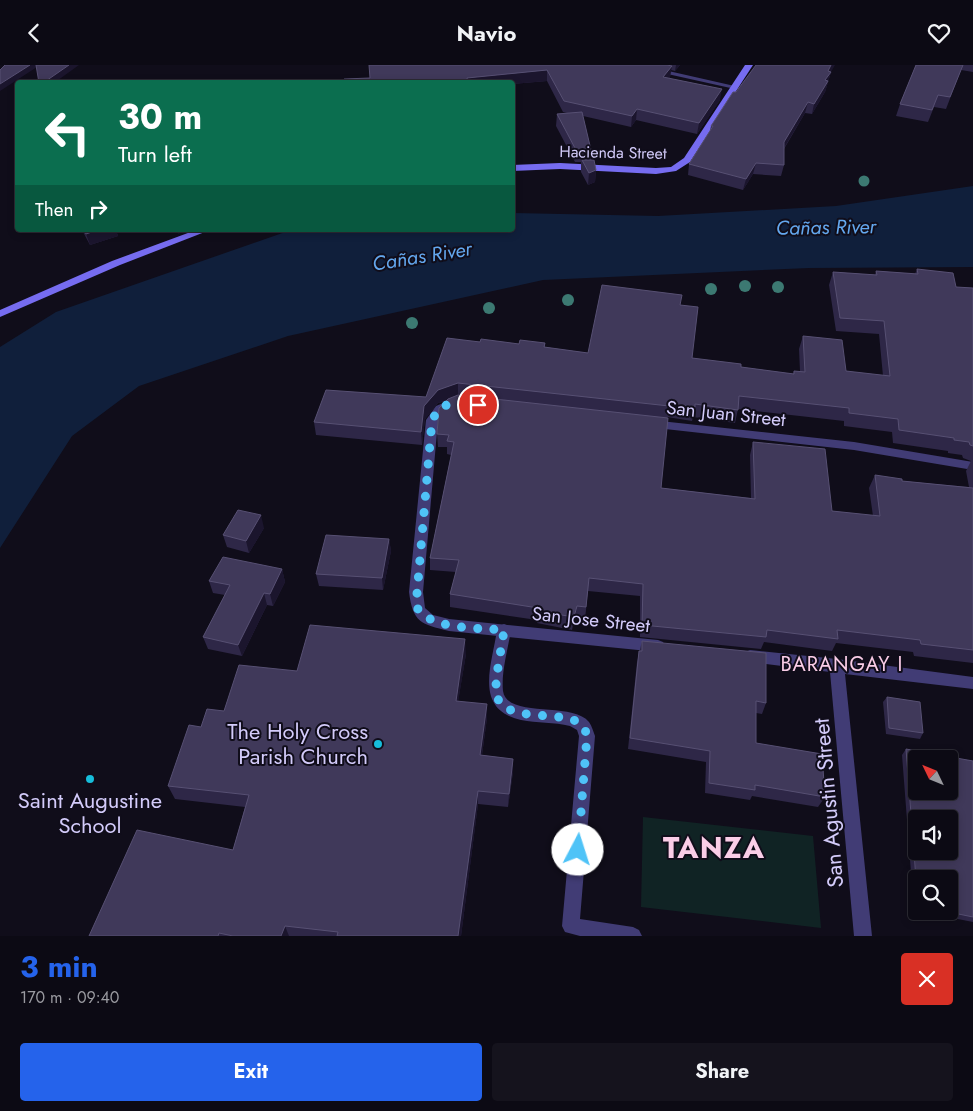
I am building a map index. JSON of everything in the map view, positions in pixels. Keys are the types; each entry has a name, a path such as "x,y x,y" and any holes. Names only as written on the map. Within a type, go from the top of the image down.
{"street":[{"path":"631,65 735,87"},
{"name":"Hacienda Street","path":"515,168 560,166 656,171 673,169 687,160 750,65"},
{"path":"0,314 116,263 200,232"},
{"name":"San Jose Street","path":"468,403 446,404 437,411 432,420 416,592 418,610 429,620 438,623 671,648"},
{"name":"San Juan Street","path":"636,422 854,446 973,466"},
{"path":"504,630 496,694 504,706 514,712 574,721 583,726 587,736 571,927 633,936"},
{"path":"739,655 838,665 973,683"},
{"name":"San Agustin Street","path":"838,665 863,936"}],"green space":[{"path":"643,817 813,836 821,928 641,907"}],"water":[{"name":"Cañas River","path":"973,186 973,267 809,268 543,280 288,336 139,386 72,436 0,548 0,347 56,312 285,232 515,232 515,213 658,216 836,206"}],"building":[{"path":"5,65 30,65 0,84 0,70"},
{"path":"36,65 69,65 47,80 38,80"},
{"path":"369,65 667,65 672,66 663,77 722,89 699,123 637,109 632,116 564,101 547,70 467,78 467,80 344,80 370,78"},
{"path":"756,65 831,65 828,71 831,72 825,80 828,81 814,104 808,102 784,142 784,165 756,163 746,179 689,164 733,92 736,92"},
{"path":"916,65 963,65 950,97 938,95 932,110 900,104"},
{"path":"582,112 591,150 576,150 557,114"},
{"path":"582,160 594,160 596,170 589,173"},
{"path":"917,269 953,273 956,287 973,288 973,446 969,442 954,440 954,438 899,430 898,419 849,413 849,408 739,396 738,410 695,404 695,407 670,404 669,406 458,383 438,390 424,406 421,432 314,422 326,390 426,397 447,338 480,342 481,339 519,344 520,340 545,343 544,347 588,353 602,285 682,295 680,305 698,307 692,358 741,364 741,367 794,374 794,371 805,372 803,336 842,340 846,371 890,376 884,321 840,318 833,272 877,275 876,271 918,274"},
{"path":"458,395 668,418 661,488 755,499 753,442 825,449 832,511 880,516 875,475 902,479 902,481 973,488 973,650 921,644 920,640 837,630 838,639 767,630 766,637 642,625 643,584 589,578 586,607 577,606 574,617 537,611 538,608 450,594 459,560 430,558 454,442 447,441 449,435 437,434 439,408 448,399"},
{"path":"238,510 261,515 246,541 223,535"},
{"path":"326,535 389,539 382,578 316,574"},
{"path":"223,557 282,569 270,594 264,593 238,645 203,637 230,585 209,581"},
{"path":"310,625 465,639 456,701 487,704 480,755 513,759 509,794 478,791 458,936 337,936 338,932 285,926 281,936 233,936 219,933 218,936 89,936 137,830 233,850 249,795 168,786 189,725 201,727 207,709 224,711 239,665 297,671"},
{"path":"642,641 766,653 766,703 756,701 756,743 822,754 825,797 755,785 755,790 709,783 710,751 630,738 639,651 642,651"},
{"path":"887,697 920,702 923,733 889,728"},
{"path":"906,749 912,750 908,750 908,775"},
{"path":"958,758 973,761 973,917 958,914 958,870 915,870 915,860 958,860 958,810 911,810 910,800 958,800"}],"place":[{"name":"The Holy Cross Parish Church","path":"378,744"},
{"name":"Saint Augustine School","path":"90,779"}],"district":[{"name":"BARANGAY I","path":"842,664"},
{"name":"TANZA","path":"714,848"}],"route":[{"path":"478,405 458,402 446,404 437,411 432,420 416,605 423,616 438,623 504,630 496,694 504,706 514,712 574,721 583,726 587,736 578,850"}]}
